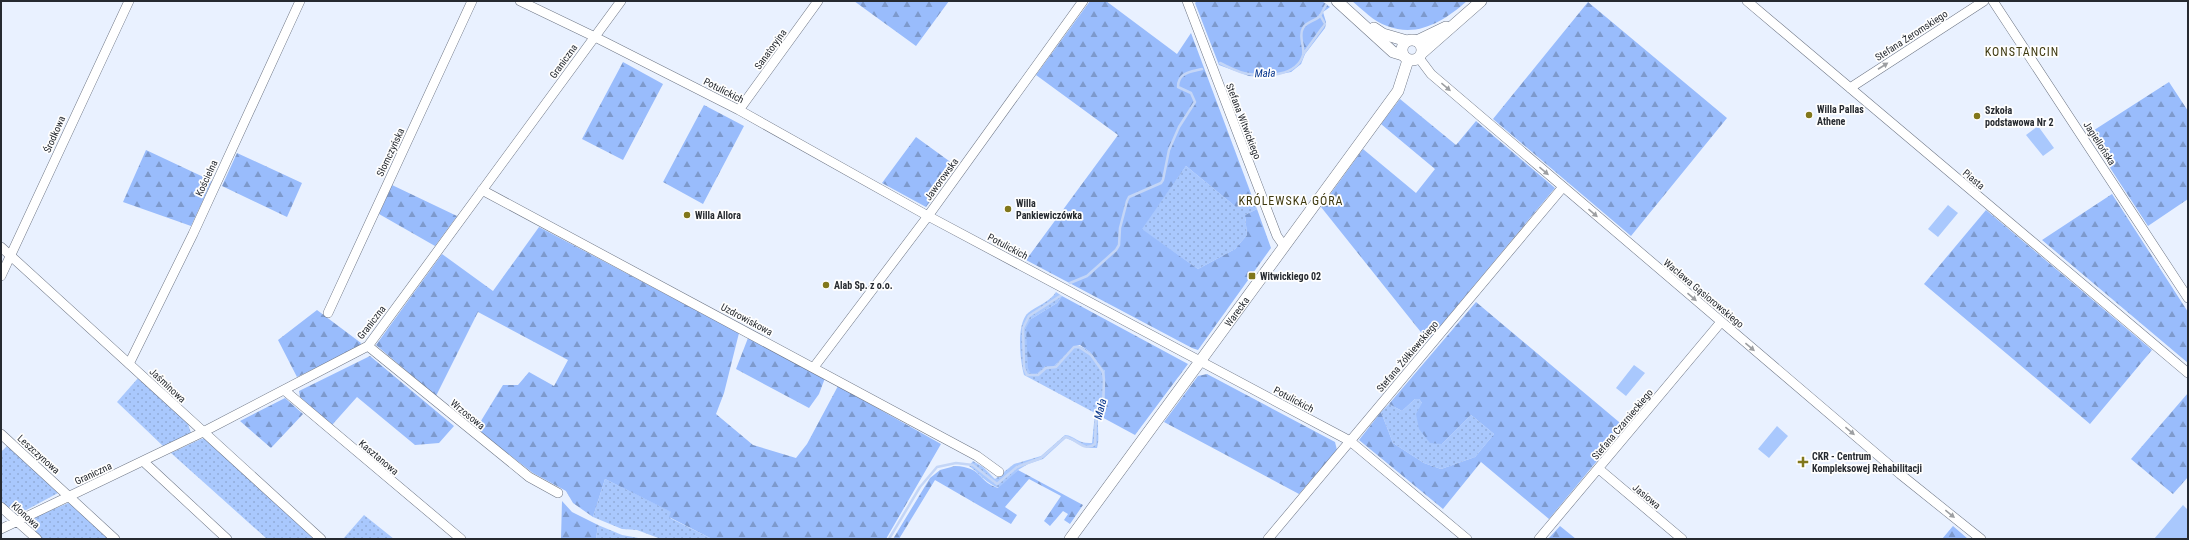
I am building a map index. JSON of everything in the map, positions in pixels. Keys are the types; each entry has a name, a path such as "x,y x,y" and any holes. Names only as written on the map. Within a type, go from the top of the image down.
{"street":[{"name":"Środkowa","path":"1,276 129,1"},
{"name":"Kościelna","path":"129,364 193,234 300,1"},
{"name":"Słomczyńska","path":"328,313 472,1"},
{"name":"Potulickich","path":"520,1 739,110 928,216 1350,441 1467,539"},
{"name":"Graniczna","path":"1,529 144,462 368,346 621,1"},
{"name":"Sanatoryjna","path":"739,110 818,1"},
{"name":"Jaworowska","path":"814,367 928,216 1083,1"},
{"name":"Stefana Witwickiego","path":"1187,1 1277,236 1284,246"},
{"path":"1337,1 1393,52 1413,56"},
{"path":"1413,56 1480,1"},
{"name":"Piasta","path":"1747,1 2188,373"},
{"name":"Stefana Żeromskiego","path":"1850,88 1984,1"},
{"name":"Jagiellońska","path":"1993,1 2188,298"},
{"path":"1412,41 1460,18"},
{"path":"1359,20 1383,34 1412,41 1422,46 1413,56"},
{"name":"Warecka","path":"1070,539 1398,91 1413,56 1402,48 1412,41"},
{"name":"Wacława Gąsiorowskiego","path":"1413,56 1431,74 1721,322 1900,474 1981,539"},
{"name":"Stefana Żółkiewskiego","path":"1268,539 1563,187"},
{"name":"Uzdrowiskowa","path":"482,190 814,367 977,456 999,472"},
{"name":"Jaśminowa","path":"1,247 321,539"},
{"name":"Stefana Czarnieckiego","path":"1539,539 1721,322"},
{"name":"Wrzosowa","path":"368,346 529,477 558,493"},
{"name":"Kasztanowa","path":"284,390 461,539"},
{"name":"Leszczynowa","path":"1,434 115,539"},
{"path":"144,462 227,539"},
{"name":"Jasiowa","path":"1599,469 1682,539"},
{"name":"Klonowa","path":"1,507 37,539"}],"shaded area":[{"path":"2038,126 2054,148 2043,156 2026,135"},
{"path":"1186,166 1236,207 1253,199 1257,209 1245,215 1247,235 1235,249 1198,269 1141,229"},
{"path":"1948,205 1958,213 1938,237 1928,229"},
{"path":"1056,292 1062,296 1057,303 1031,319 1045,366 1054,366 1074,345 1093,354 1104,368 1106,396 1105,406 1098,417 1097,448 1089,448 1066,438 1043,459 1028,464 1018,470 999,488 987,481 969,466 973,461 983,467 995,479 1014,464 1041,456 1065,435 1083,442 1092,443 1095,413 1024,375 1021,361 1020,333 1024,318 1031,310 1050,299"},
{"path":"1634,365 1645,373 1626,396 1616,388"},
{"path":"139,377 188,424 191,433 164,447 117,402"},
{"path":"1415,399 1419,399 1422,403 1442,444 1471,415 1494,434 1475,457 1441,469 1424,463 1393,443 1381,412 1389,404 1402,411"},
{"path":"1777,426 1788,436 1769,458 1758,449"},
{"path":"206,438 316,539 267,539 171,453"},
{"path":"8,445 58,493 17,515 13,514 1,503 1,452"},
{"path":"605,479 672,512 670,518 712,539 661,539 637,530 622,529 593,517"},
{"path":"68,503 73,505 109,539 41,539 29,528 29,520"},
{"path":"2183,505 2188,510 2188,539 2154,539"},
{"path":"364,515 394,539 343,539"},
{"path":"598,525 622,535 644,539 596,539"}],"green space":[{"path":"854,1 949,1 916,46"},
{"path":"1090,1 1106,1 1177,54 1191,33 1253,199 1236,207 1186,166 1142,229 1198,269 1235,249 1247,235 1245,215 1257,209 1271,248 1198,350 1026,260 1118,135 1036,75"},
{"path":"1197,1 1322,1 1330,7 1323,12 1326,22 1325,28 1305,54 1301,64 1291,72 1264,77 1249,76 1219,65 1195,3"},
{"path":"1352,1 1467,1 1449,15 1430,26 1409,30 1398,29 1382,24"},
{"path":"1588,2 1727,118 1631,236 1493,119"},
{"path":"623,62 663,84 623,160 582,139"},
{"path":"2169,82 2188,111 2188,199 2148,226 2088,134"},
{"path":"1400,99 1456,145 1476,121 1555,188 1428,341 1321,207 1363,149 1416,193 1435,169 1381,124"},
{"path":"704,105 744,126 703,204 663,182"},
{"path":"916,137 956,166 926,207 882,183"},
{"path":"146,150 212,181 191,226 123,202"},
{"path":"237,153 302,183 287,217 222,186"},
{"path":"392,185 457,216 435,246 379,214"},
{"path":"2112,194 2188,312 2188,363 2042,240"},
{"path":"1986,210 2152,350 2090,424 1924,284"},
{"path":"539,227 739,333 724,393 716,414 753,445 796,458 807,444 838,386 941,444 886,539 712,539 669,517 671,512 605,479 593,517 573,503 566,491 533,473 476,429 503,385 518,385 529,372 554,386 568,360 478,312 436,396 376,345 442,254 493,291"},
{"path":"1062,296 1188,364 1135,435 1098,415 1105,405 1105,371 1090,352 1080,345 1074,346 1054,366 1045,366 1036,374 1031,374 1028,368 1026,328 1031,319 1057,303"},
{"path":"1476,302 1625,427 1549,519 1481,462 1443,509 1359,440 1381,412 1393,443 1424,463 1441,469 1475,457 1494,434 1471,415 1442,444 1430,443 1419,429 1416,414 1422,403 1419,399 1415,399 1402,411 1389,404"},
{"path":"317,310 361,343 359,347 297,377 278,340"},
{"path":"748,338 825,378 819,394 809,408 736,369"},
{"path":"370,356 454,426 439,443 415,445 357,397 332,425 300,397 299,391"},
{"path":"1207,374 1335,442 1337,450 1299,494 1164,422 1198,376"},
{"path":"2188,393 2188,477 2173,494 2131,459"},
{"path":"285,398 303,414 271,448 240,421"},
{"path":"955,466 971,469 987,482 998,488 1018,470 1083,505 1070,524 1064,520 1068,514 1063,511 1050,526 1044,521 1061,496 1029,479 1005,507 1017,515 1011,524 935,480 899,539 893,539 930,478 940,470"},
{"path":"562,501 572,512 598,525 596,539 561,539"},
{"path":"1560,526 1576,539 1548,539"},
{"path":"1953,526 1968,539 1942,539"}],"waterway":[{"name":"Mała","path":"1220,63 1234,70 1256,75 1272,75 1288,71 1300,62 1303,55 1301,38 1303,28 1306,24 1320,16 1326,5"},
{"name":"Mała","path":"1304,53 1325,24 1320,15"},
{"name":"Mała","path":"1070,283 1087,276 1116,250 1119,245 1120,228 1129,197 1161,183 1163,180 1169,150 1179,127 1195,102 1191,93 1178,87 1180,78 1190,72 1202,69"},
{"name":"Mała","path":"889,539 920,487 937,467 956,463 973,465 997,484 1017,467 1041,458 1065,437 1087,447 1095,444 1096,414 1103,406 1104,380 1103,372 1091,355 1079,347 1074,347 1056,367 1046,368 1038,375 1027,375 1024,368 1023,328 1029,316 1060,296"}],"place":[{"name":"Willa Pallas Athene","path":"1809,115"},
{"name":"Szkoła podstawowa Nr 2","path":"1977,116"},
{"name":"Willa Pankiewiczówka","path":"1008,209"},
{"name":"Willa Allora","path":"687,215"},
{"name":"Witwickiego 02","path":"1252,276"},
{"name":"Alab Sp. z o.o.","path":"826,285"},
{"name":"CKR - Centrum Kompleksowej Rehabilitacji","path":"1803,462"}],"district":[{"name":"KONSTANCIN","path":"2022,52"},
{"name":"KRÓLEWSKA GÓRA","path":"1291,201"}]}
